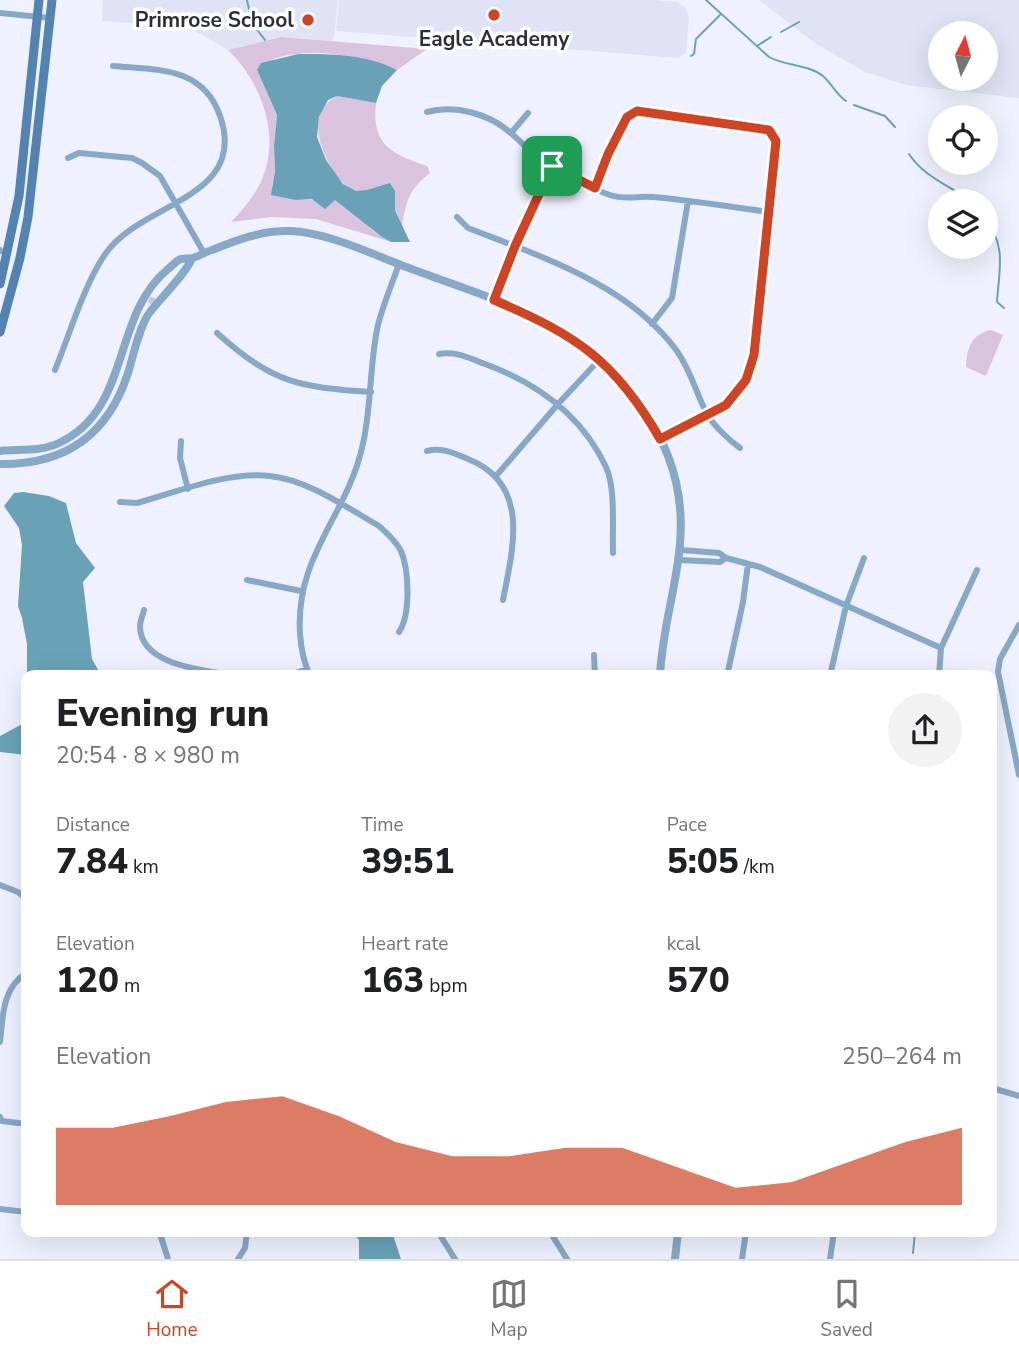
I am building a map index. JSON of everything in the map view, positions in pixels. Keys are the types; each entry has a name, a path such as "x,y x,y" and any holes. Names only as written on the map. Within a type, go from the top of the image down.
{"main road":[{"path":"0,284 19,197 39,0"},
{"path":"0,332 28,217 52,0"}],"street":[{"path":"0,13 50,18"},
{"path":"55,370 95,272 107,251 130,229 205,184 218,169 226,141 216,105 207,92 188,77 170,72 113,66"},
{"path":"427,112 440,108 465,111 488,118 511,133 533,156 609,195 629,199 648,197 688,201 769,212"},
{"path":"595,188 608,154 627,117 637,111 769,130 776,141 754,355 746,380 726,405 660,439"},
{"path":"511,133 528,113"},
{"path":"68,158 79,153 132,158 160,176 204,253"},
{"path":"494,300 515,246 552,166"},
{"path":"652,324 672,298 688,201"},
{"path":"457,217 468,228 559,265 611,291 652,324 687,366 708,416 740,448"},
{"path":"0,452 51,446 74,434 89,421 109,393 139,307 150,287 180,259 192,258 249,235 291,231 325,237 494,300 542,321 571,337 600,359 641,405 660,439 676,480 682,524 680,560 660,670"},
{"path":"0,464 23,464 58,455 86,440 101,424 118,398 153,302 172,280 189,268 192,258"},
{"path":"308,670 300,630 301,591 316,550 354,474 362,450 378,326 399,264"},
{"path":"161,275 172,280"},
{"path":"150,287 155,308 172,280"},
{"path":"139,307 153,302"},
{"path":"217,333 243,357 283,379 318,389 371,392"},
{"path":"439,354 453,352 530,384 558,404 585,433 607,468 611,485 612,553"},
{"path":"496,476 600,359"},
{"path":"181,442 180,457 188,489"},
{"path":"427,451 438,448 474,461 496,476 505,491 515,524 503,600"},
{"path":"120,502 137,503 239,476 271,476 299,484 379,526 400,549 408,579 404,624 399,632"},
{"path":"400,549 408,545"},
{"path":"681,550 719,553 942,648"},
{"path":"680,560 720,562 726,558"},
{"path":"831,670 845,606 864,558"},
{"path":"728,670 743,603 748,564"},
{"path":"940,670 942,648 977,570"},
{"path":"247,580 301,591"},
{"path":"144,610 140,628 146,643 156,656 198,670"},
{"path":"1019,625 1000,659 998,673 1019,775"},
{"path":"594,655 595,670"},
{"path":"0,885 21,895"},
{"path":"0,1042 5,1002 21,977"},
{"path":"997,1089 1019,1096"},
{"path":"0,1117 2,1121 21,1123"},
{"path":"0,1209 21,1211"},
{"path":"161,1237 169,1259"},
{"path":"238,1259 245,1248 246,1237"},
{"path":"441,1237 455,1259"},
{"path":"554,1237 567,1259"},
{"path":"676,1259 678,1237"},
{"path":"742,1259 745,1237"},
{"path":"830,1259 833,1237"}],"shaded area":[{"path":"103,0 338,0 334,38 331,41 281,37 228,50 190,28 102,21"},
{"path":"339,0 677,2 686,8 689,18 686,53 678,58 336,31"},
{"path":"759,0 1019,0 1019,98 958,91 998,91 998,21 928,21 928,88 906,85 865,72 816,44"},
{"path":"281,37 427,49 397,70 354,57 304,53 276,58 257,70 277,115 272,186 296,200 334,199 391,242 316,219 271,217 231,222 262,179 269,144 265,110 258,93 250,77 228,50"},
{"path":"337,96 376,103 377,129 386,146 427,166 430,173 410,196 402,225 395,209 395,191 353,190 341,181 329,164 320,143 319,122 327,103"},
{"path":"991,330 1003,335 986,376 966,367 971,343 979,335"}],"water":[{"path":"298,54 361,58 397,70 382,86 376,103 337,96 328,100 319,117 317,137 326,160 343,184 356,191 390,183 395,191 395,210 410,242 391,242 382,237 335,200 325,209 312,199 296,200 271,195 275,171 277,115 257,70 261,63"},
{"path":"14,493 49,496 66,503 76,543 95,568 83,582 92,659 98,670 27,670 27,644 18,606 22,545 19,528 4,506"},
{"path":"21,725 21,754 0,752 0,736"},
{"path":"357,1237 394,1237 401,1259 359,1259"}],"waterway":[{"path":"247,0 252,23 265,40"},
{"path":"706,0 769,57 817,72 846,101"},
{"path":"691,56 694,54 696,39 721,14"},
{"path":"781,32 799,22"},
{"path":"757,46 771,37"},
{"path":"854,105 885,116 895,127"},
{"path":"909,154 922,169 952,189"},
{"path":"998,246 1000,269 997,302 1004,308"},
{"path":"913,1253 915,1237"}],"tunnel":[{"path":"151,304 154,298"}],"place":[{"name":"Eagle Academy","path":"494,15"},
{"name":"Primrose School","path":"308,20"}],"route":[{"path":"637,111 769,130 776,141 754,355 746,380 726,405 660,439 641,405 600,359 571,337 494,300 515,246 552,166 595,188 608,154 627,117 637,111"}]}
